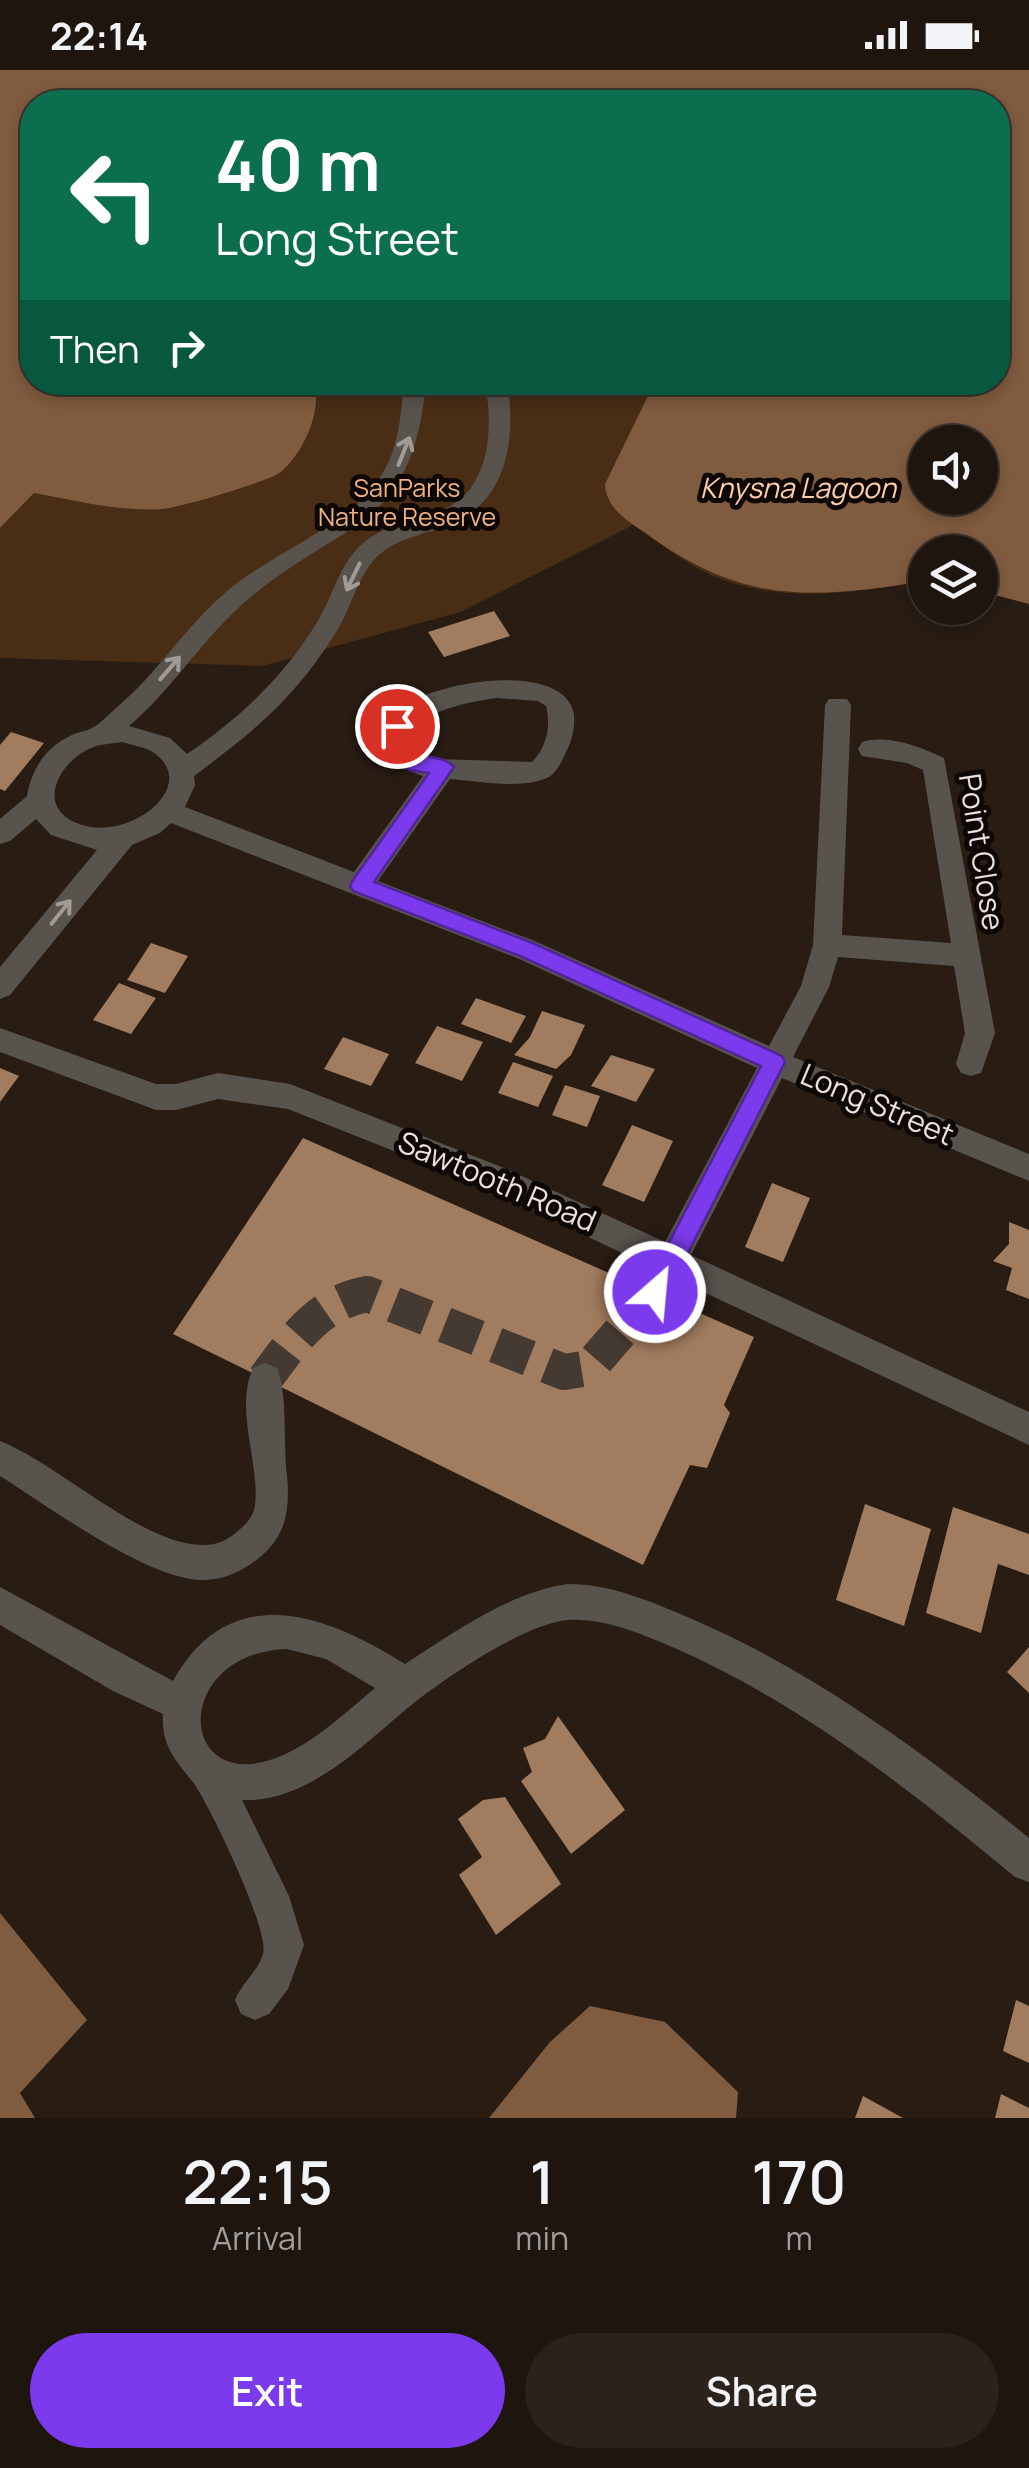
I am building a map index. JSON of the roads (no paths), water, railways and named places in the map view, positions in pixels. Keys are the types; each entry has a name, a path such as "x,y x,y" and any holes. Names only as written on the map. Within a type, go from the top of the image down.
{"street":[{"path":"100,736 144,736 175,755 183,770 180,798 170,812 141,832 123,838 78,836 59,828 46,816 40,800 48,768 61,754 100,736 148,695 238,595 357,518 404,459 414,421 415,395"},
{"path":"183,770 248,724 308,653 330,622 362,557 391,537 469,504 480,493 494,466 502,408 499,395"},
{"path":"497,689 540,692 559,702 562,710 552,756 541,769 514,774 444,767 416,765 398,748 397,726 406,718 462,694 497,689"},
{"path":"655,1292 815,988 827,946 838,705"},
{"name":"Point Close","path":"871,749 912,754 936,765 964,955 980,1032 971,1064"},
{"path":"360,886 444,767"},
{"path":"0,834 40,800"},
{"name":"Long Street","path":"170,812 528,950 774,1062 1029,1168"},
{"path":"0,988 123,838"},
{"name":"Point Close","path":"827,946 964,955"},
{"name":"Sawtooth Road","path":"0,1040 156,1096 176,1096 218,1086 290,1097 493,1177 673,1258 1029,1429"},
{"path":"0,1457 126,1535 169,1555 204,1563 235,1556 260,1535 273,1509 265,1379"},
{"path":"208,1774 243,1782 286,1774 362,1725 405,1686 522,1611 570,1602 604,1605 683,1633 762,1670 836,1713 915,1770 1029,1863"},
{"path":"0,1604 126,1678 182,1704"},
{"path":"255,2000 276,1973 284,1940 236,1828 208,1774 191,1758 182,1734 182,1704 207,1664 232,1641 260,1629 296,1631 329,1643 354,1653 405,1686"}],"water":[{"name":"Knysna Lagoon","path":"0,70 1029,70 1029,604 998,596 998,535 908,535 908,584 813,593 748,585 682,557 633,524 609,501 605,484 649,395 1010,395 1010,90 20,90 20,395 316,395 309,431 281,472 164,509 82,502 34,493 0,528"},
{"path":"0,1913 87,2020 20,2093 35,2118 0,2118"},
{"path":"590,2006 665,2022 738,2092 736,2118 489,2118 550,2042"}],"tunnel":[{"path":"265,1379 321,1315 367,1294 564,1372 589,1368 655,1292"}],"park label":[{"name":"SanParks Nature Reserve","path":"407,502"}]}
